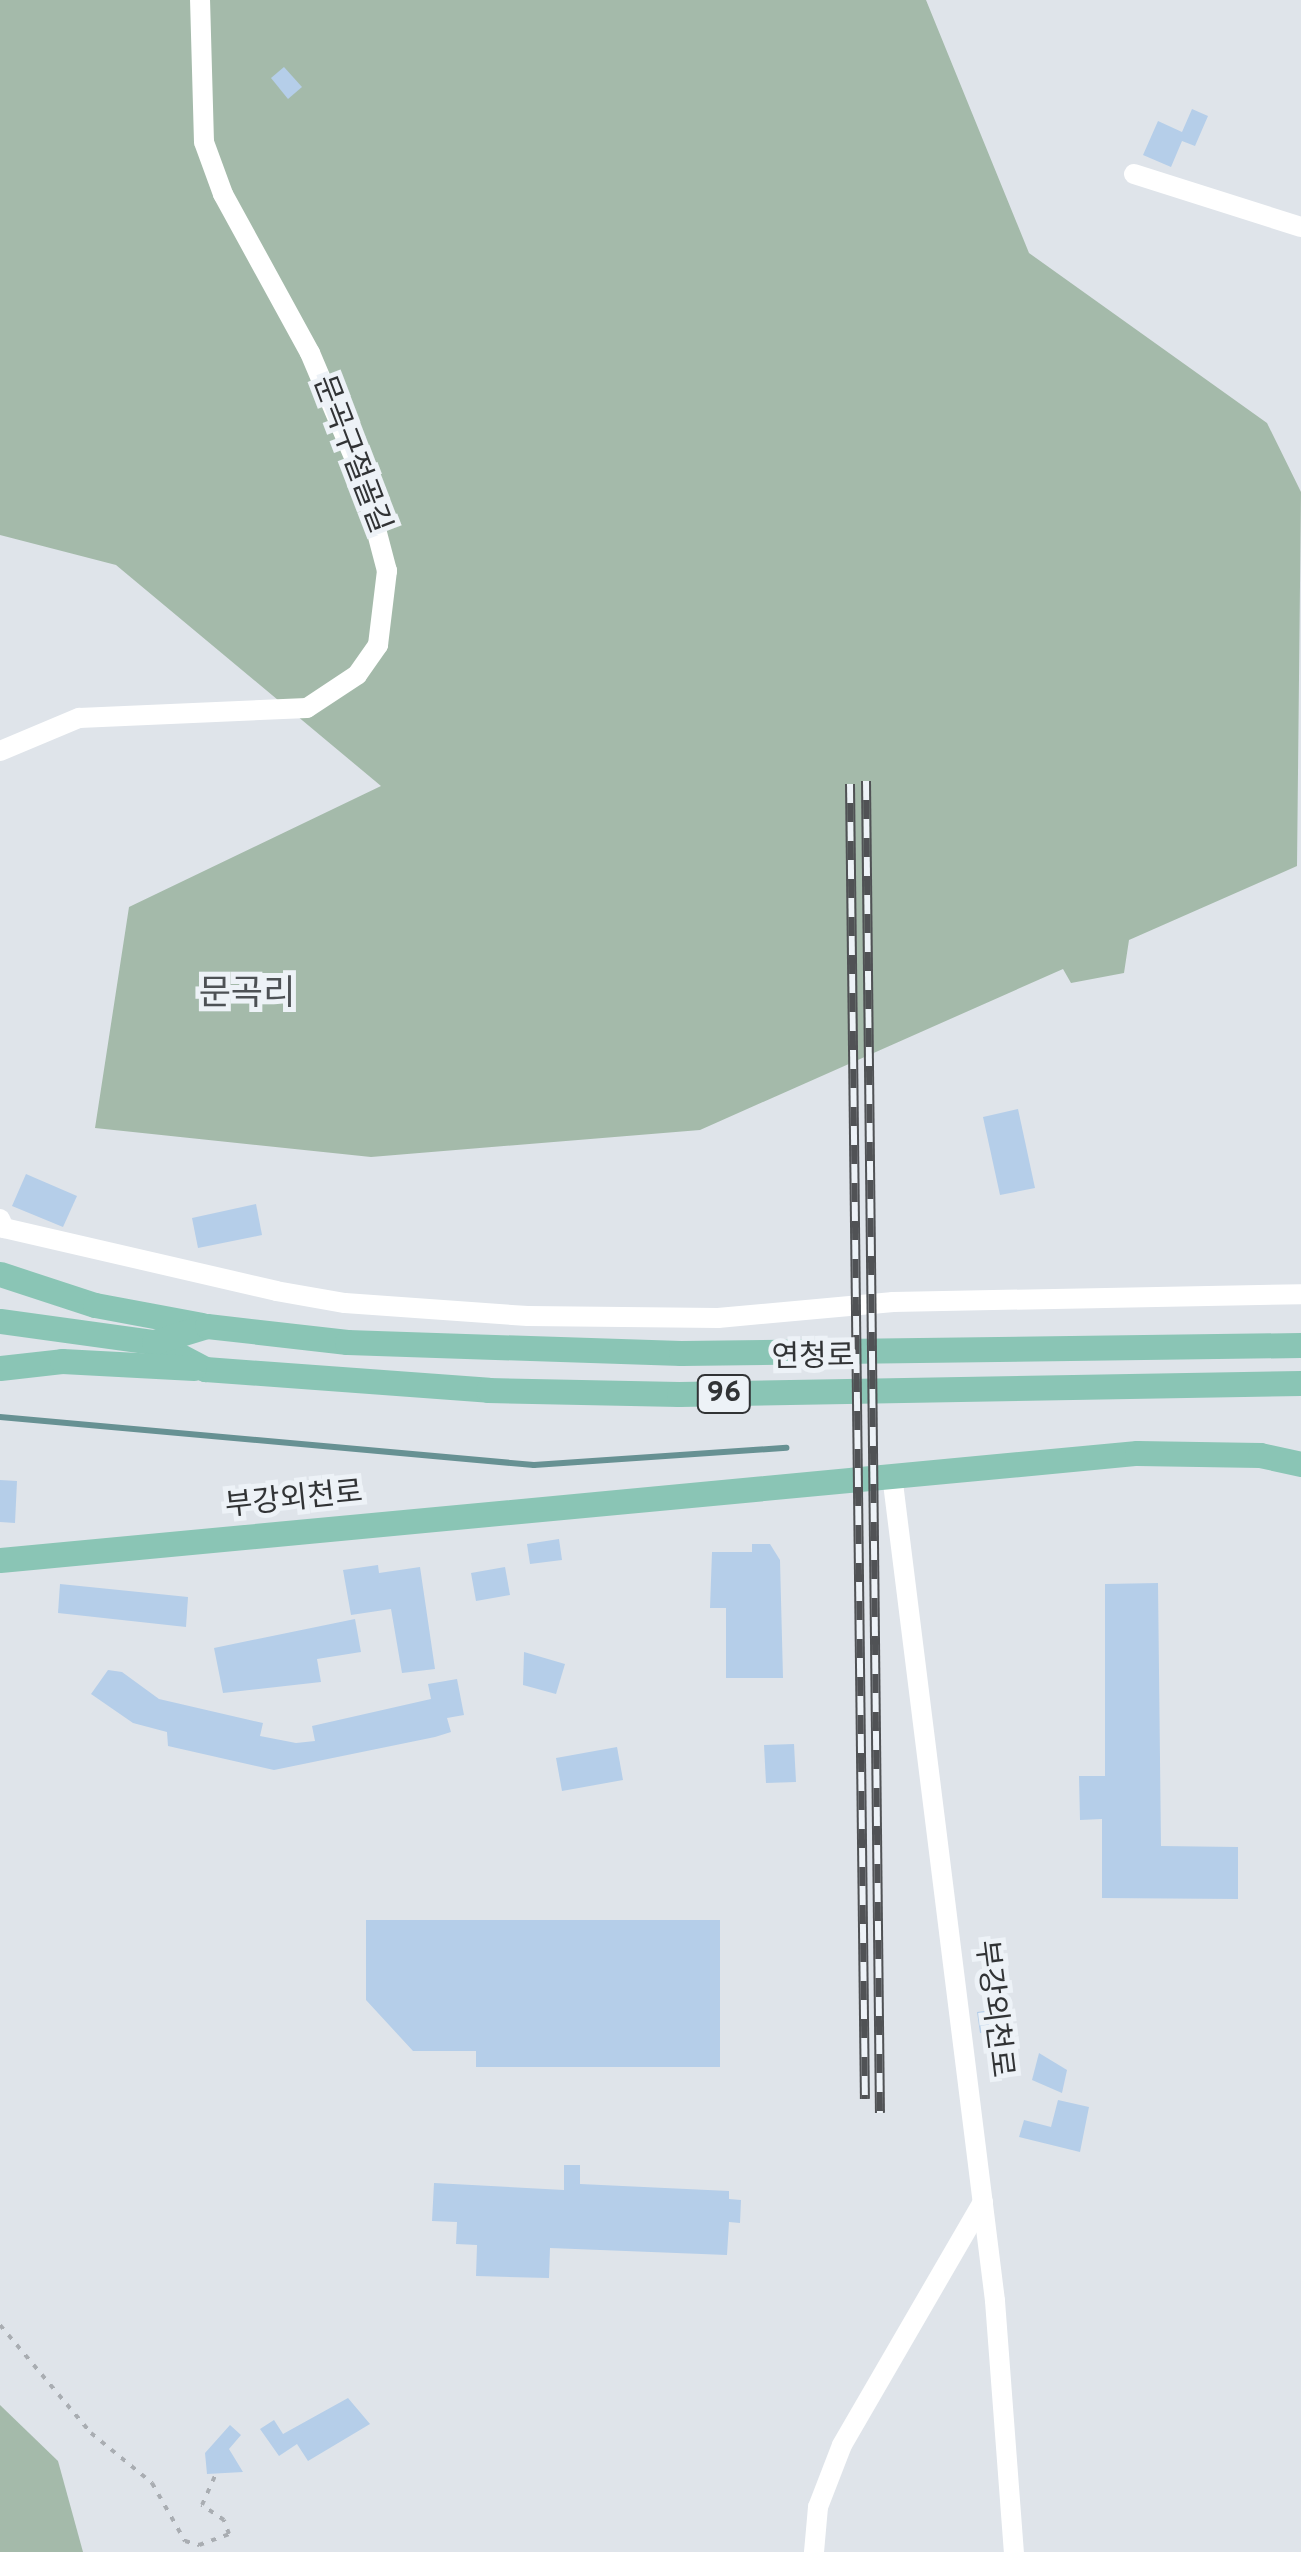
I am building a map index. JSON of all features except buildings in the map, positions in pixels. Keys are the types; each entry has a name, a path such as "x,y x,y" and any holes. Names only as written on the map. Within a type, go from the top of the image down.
{"main road":[{"path":"0,1274 95,1305 207,1326"},
{"name":"연청로","path":"0,1321 154,1342 204,1369 342,1383 679,1394 1301,1383"},
{"name":"연청로","path":"154,1342 207,1326 348,1342 681,1353 1301,1345"},
{"path":"0,1368 62,1361 204,1369"},
{"name":"부강외천로","path":"0,1560 1137,1453 1260,1455 1301,1464"}],"street":[{"name":"문곡구절골길","path":"0,751 79,718 306,708 357,675 378,645 387,570 362,476 310,353 222,194 204,142 200,0"},
{"path":"1134,174 1301,227"},
{"path":"0,1219 4,1228 276,1291 346,1304 510,1315 718,1318 893,1302 1301,1294"},
{"name":"부강외천로","path":"892,1475 983,2202 1014,2552"},
{"path":"814,2552 818,2507 842,2445 983,2202"}],"path":[{"path":"0,2325 92,2432 152,2484 185,2541 198,2545 229,2534 224,2520 202,2505 215,2476"}],"green space":[{"path":"0,0 926,0 1029,253 1267,423 1301,492 1297,866 1129,940 1124,973 1071,983 1063,969 700,1130 371,1157 95,1128 129,907 381,786 116,565 0,535"},
{"path":"0,2405 58,2461 83,2552 0,2552"}],"waterway":[{"path":"0,1417 534,1465 786,1448"}],"railway":[{"path":"866,781 880,2113"},
{"path":"850,784 865,2099"}],"district":[{"name":"문곡리","path":"247,995"}]}
